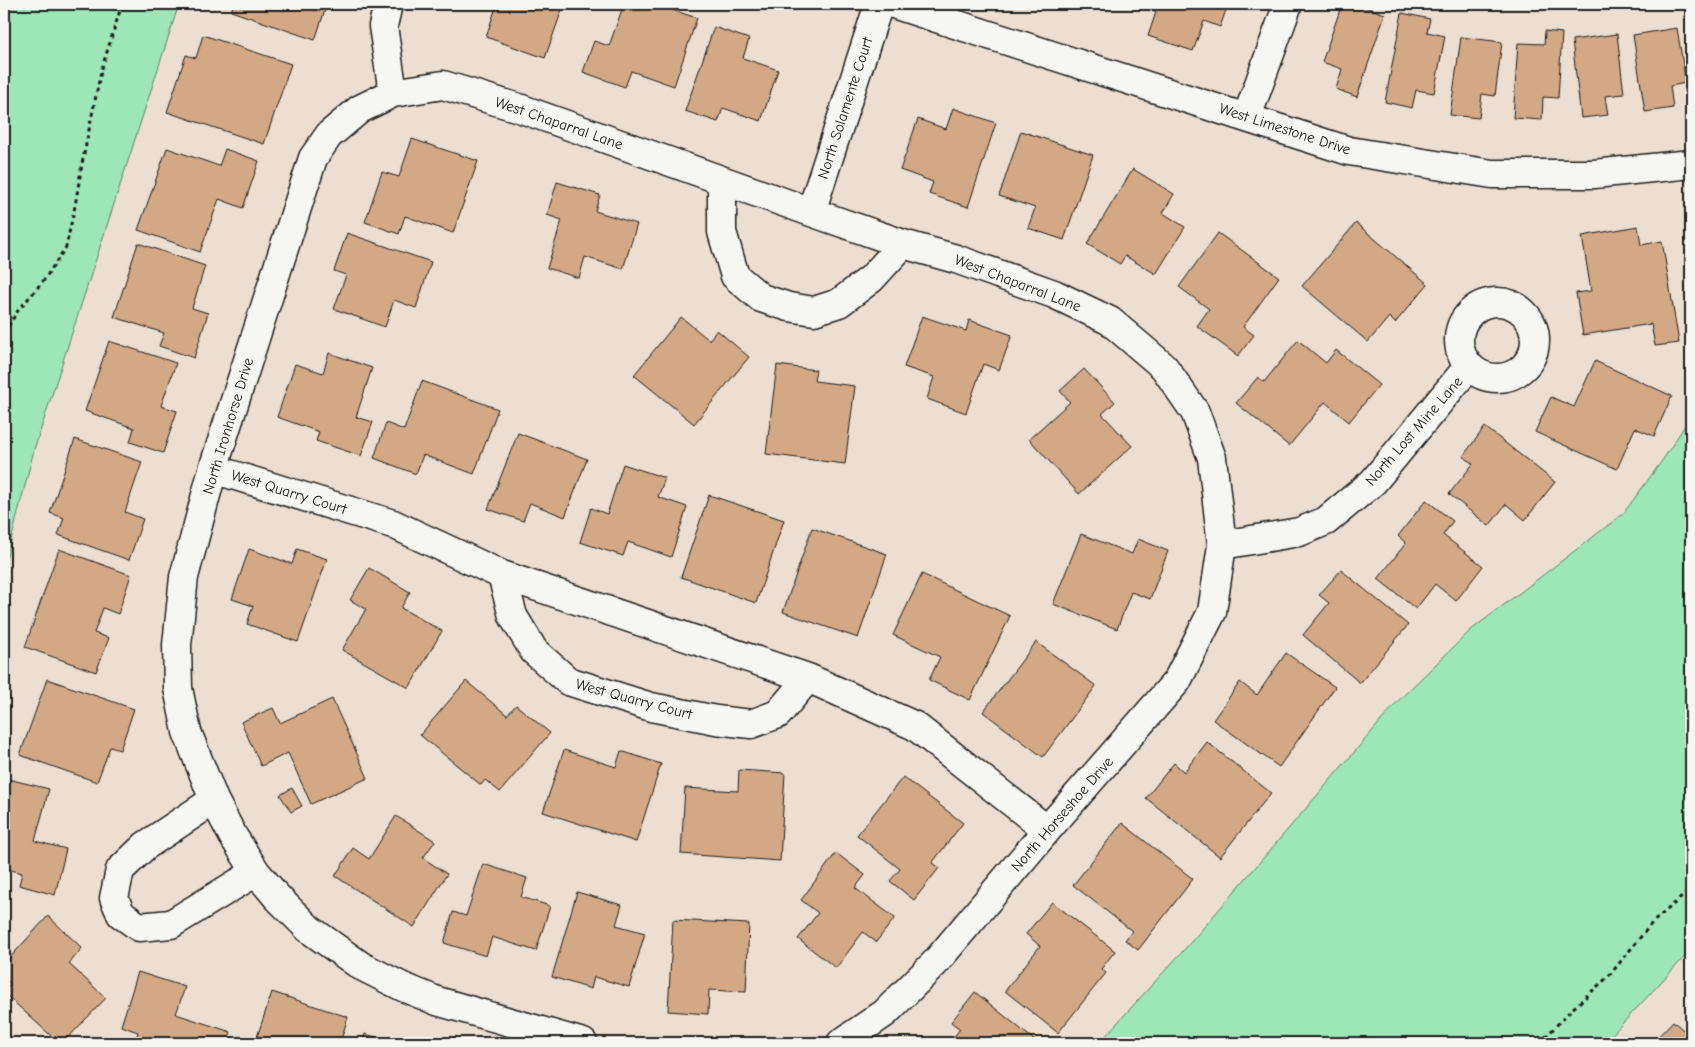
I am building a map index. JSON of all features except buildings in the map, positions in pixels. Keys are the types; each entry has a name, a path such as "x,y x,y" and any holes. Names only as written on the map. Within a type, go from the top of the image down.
{"street":[{"path":"388,4 383,26 393,93"},
{"name":"North Solamente Court","path":"811,212 879,4"},
{"name":"West Limestone Drive","path":"893,4 1349,151 1492,174 1594,174 1691,164"},
{"path":"1247,117 1288,4"},
{"name":"West Chaparral Lane","path":"393,93 443,85 519,108 903,244 956,259 1054,294 1110,321 1164,367 1195,412 1212,458 1222,545"},
{"name":"North Ironhorse Drive","path":"393,93 360,109 330,135 314,158 213,470 184,577 177,645 178,688 187,732 214,800 233,836 256,872 309,929 361,966 403,988 437,1001 583,1043"},
{"path":"722,181 722,232 736,276 761,298 790,307 814,311 839,303 870,279 903,244"},
{"name":"North Lost Mine Lane","path":"1222,545 1299,532 1326,521 1373,482 1469,366"},
{"name":"West Quarry Court","path":"213,470 393,524 502,575 808,678 915,726 1047,830"},
{"name":"North Horseshoe Drive","path":"841,1043 885,1014 935,963 1047,830 1177,681 1212,612 1222,545"},
{"name":"West Quarry Court","path":"502,575 513,616 534,651 568,681 651,707 716,720 751,724 778,714 808,678"},
{"path":"214,800 145,846 120,870 114,898 121,914 139,927 172,924 256,872"}],"path":[{"path":"4,333 17,312 44,280 66,247 101,71 122,4"},
{"path":"1540,1043 1571,1010 1608,977 1652,924 1691,889"}],"green space":[{"path":"4,4 179,4 34,450 4,568"},
{"path":"1691,416 1691,950 1608,1039 1604,1043 1099,1043 1192,941 1399,700 1471,630 1623,514 1664,458"}]}
